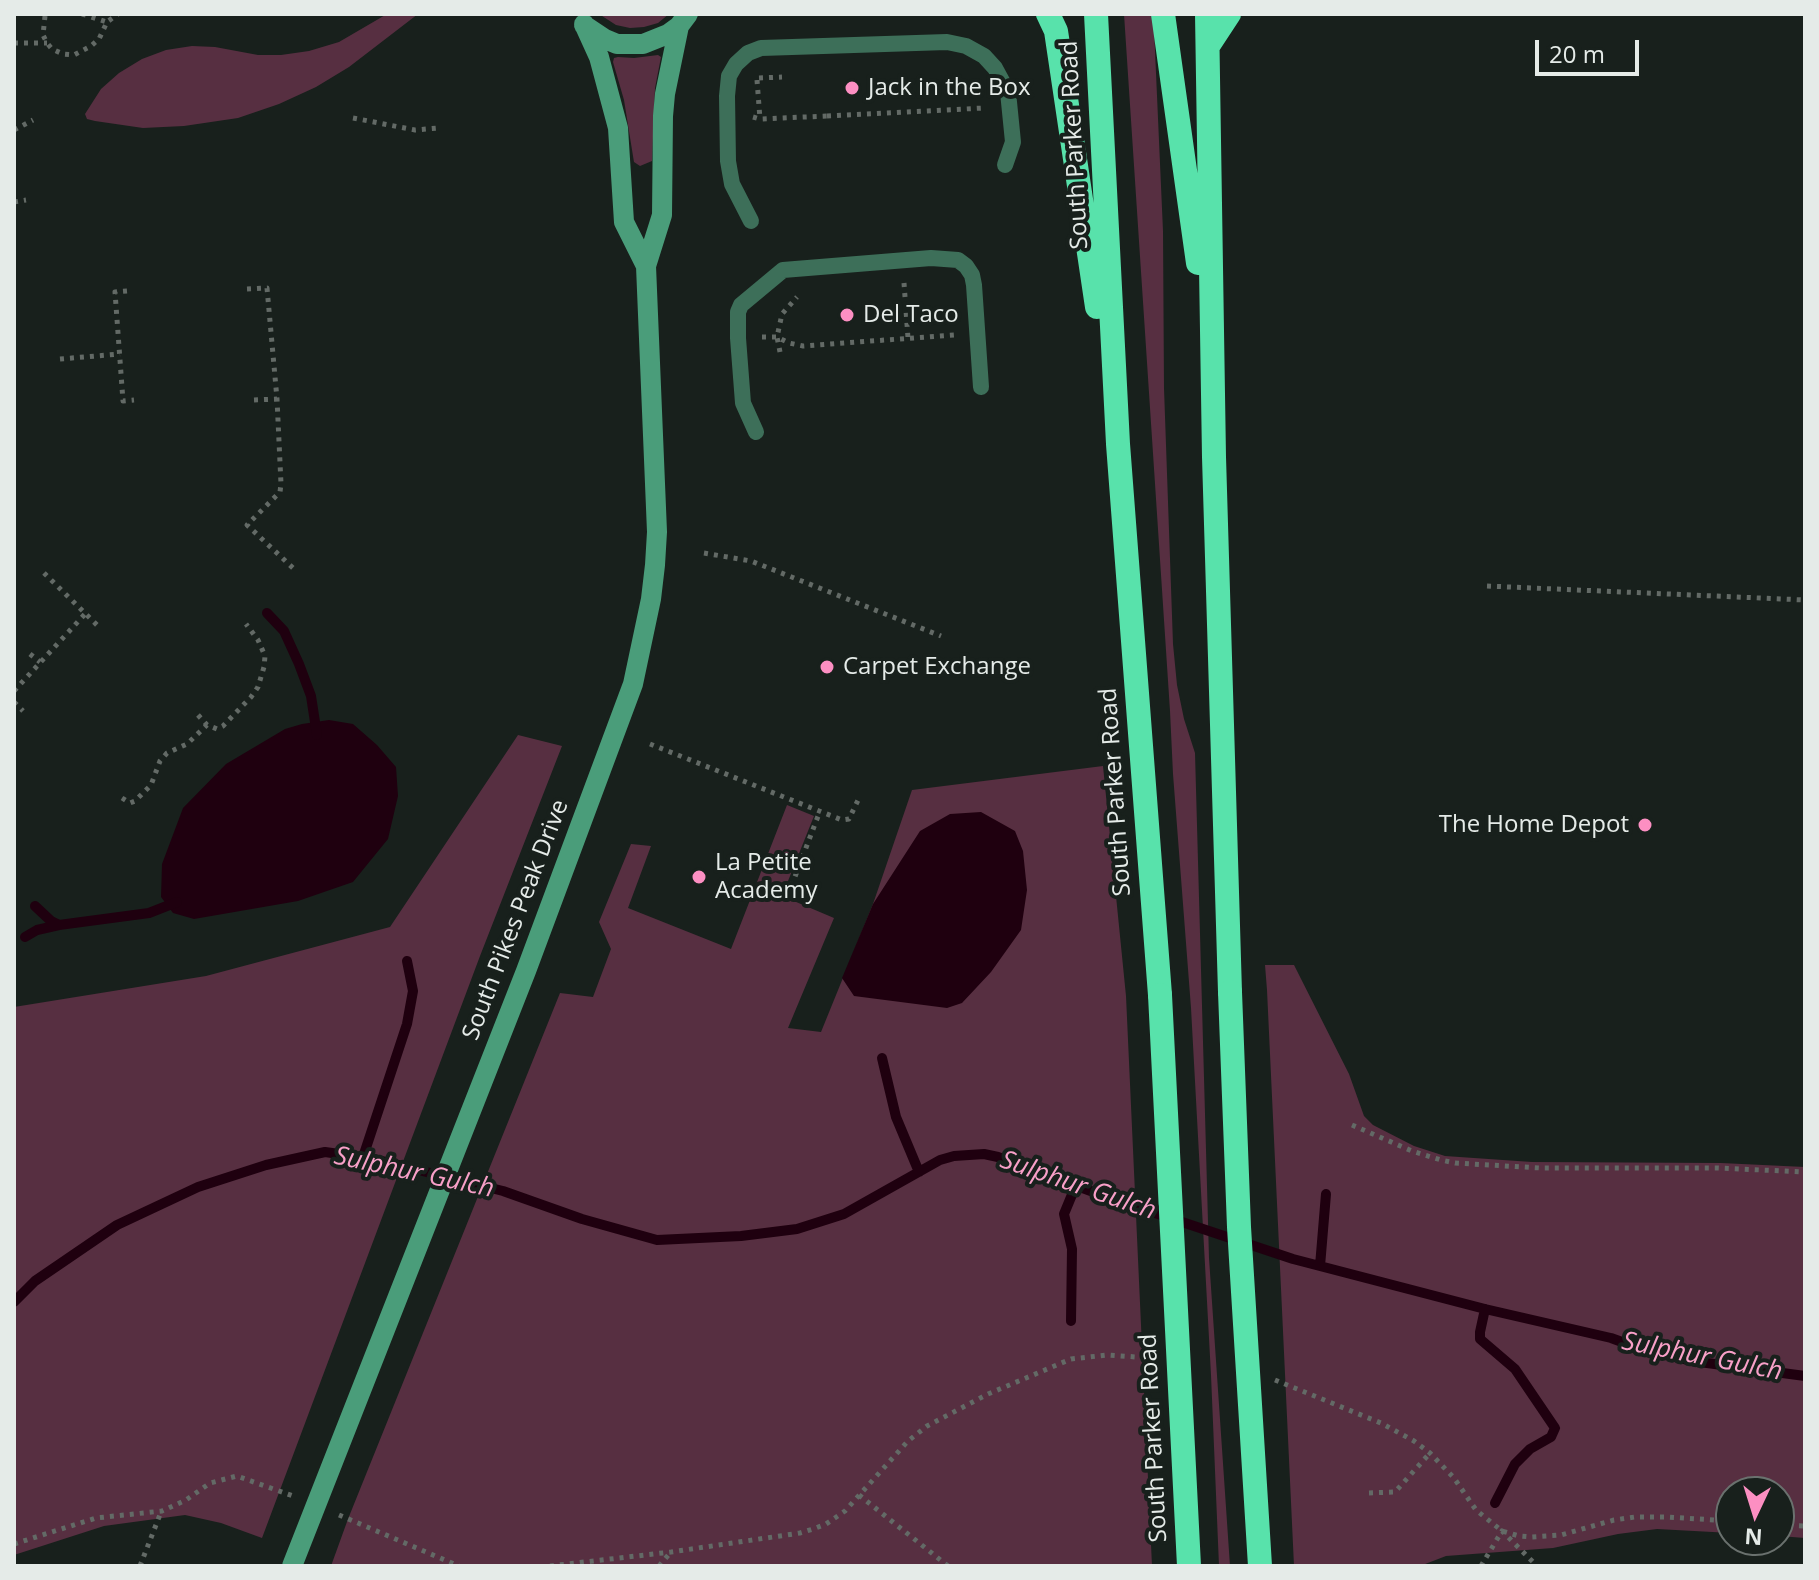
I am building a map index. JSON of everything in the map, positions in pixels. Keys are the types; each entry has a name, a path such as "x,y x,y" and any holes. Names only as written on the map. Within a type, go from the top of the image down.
{"highway":[{"path":"1048,14 1056,31 1118,444"},
{"name":"South Parker Road","path":"1096,14 1118,444 1160,995 1189,1566"},
{"path":"1163,14 1212,360"},
{"path":"1207,14 1212,360 1230,992 1240,1242 1260,1566"},
{"path":"1208,46 1229,14"}],"street":[{"path":"580,19 605,39 630,45 656,41 684,20"},
{"name":"South Pikes Peak Drive","path":"580,19 599,57 618,128 624,222 646,266"},
{"name":"South Pikes Peak Drive","path":"292,1566 526,971 633,684 651,599 657,532 646,266 662,215 663,116 684,20"}],"lane":[{"path":"751,221 732,184 728,161 727,96 729,76 736,64 748,53 761,48 947,42 966,46 984,56 995,68 1008,92 1013,142 1005,165"},
{"path":"756,432 743,403 738,312 741,305 783,270 931,258 958,260 972,275 974,285 981,387"}],"path":[{"path":"82,14 107,22"},
{"path":"45,16 43,35 47,43 63,54 74,55 99,39 107,22 118,14"},
{"path":"14,43 47,43"},
{"path":"760,119 757,78 782,77"},
{"path":"749,115 760,119 989,108"},
{"path":"353,118 415,130 439,128"},
{"path":"14,130 33,120"},
{"path":"14,202 26,200"},
{"path":"904,278 908,338"},
{"path":"247,289 267,288 281,484 280,492 247,525 293,568"},
{"path":"127,291 115,292 123,401 134,400"},
{"path":"780,352 777,337 782,314 797,297"},
{"path":"748,337 777,337 803,346 955,335"},
{"path":"60,359 120,354"},
{"path":"254,400 277,399"},
{"path":"704,553 751,561 941,636"},
{"path":"44,573 99,627"},
{"path":"1487,586 1805,600"},
{"path":"14,691 85,614"},
{"path":"198,715 207,725 217,729 258,687 265,656 246,624"},
{"path":"30,654 40,662"},
{"path":"14,702 23,711"},
{"path":"122,798 130,803 135,801 151,785 160,761 167,753 187,744 207,725"},
{"path":"650,744 842,820 849,819 860,796"},
{"path":"788,895 820,811"},
{"path":"1352,1125 1426,1157 1467,1164 1805,1172"},
{"path":"550,1566 671,1552 813,1529 845,1511 908,1441 927,1426 1002,1388 1085,1356 1159,1359"},
{"path":"1268,1378 1381,1423 1414,1441 1454,1478 1476,1510 1537,1566"},
{"path":"1369,1493 1395,1492 1430,1453"},
{"path":"14,1544 96,1518 162,1511 186,1500 210,1483 237,1476 283,1493"},
{"path":"859,1495 948,1566"},
{"path":"140,1566 162,1511"},
{"path":"1502,1531 1531,1537 1561,1535 1635,1517 1715,1520"},
{"path":"348,1519 459,1566"},
{"path":"1481,1566 1502,1531"},
{"path":"659,1566 671,1552"}],"shaded area":[{"path":"387,14 418,14 349,67 316,87 238,118 143,128 95,121 87,119 85,114 101,89 119,73 142,59 166,50 192,46 215,47 258,55 309,51 339,42"},
{"path":"599,14 669,14 658,23 630,28 616,25"},
{"path":"1124,14 1152,14 1154,28 1163,231 1164,388 1173,644 1177,685 1195,753 1209,1258 1230,1566 1219,1566 1191,1008"},
{"path":"618,57 661,57 655,88 652,161 640,166 634,162 624,100 613,62"},
{"path":"329,720 353,724 396,767 398,796 388,839 353,882 298,901 194,919 173,913 161,897 162,864 183,808 226,764 285,729"},
{"path":"518,735 562,746 262,1538 221,1523 185,1515 104,1526 14,1555 14,1007 206,976 390,927"},
{"path":"1103,766 1126,996 1152,1566 331,1566 560,993 593,997 611,949 599,922 631,844 651,846 628,908 731,949 787,805 814,816 782,896 834,918 788,1028 821,1032 873,904 912,790"},
{"path":"981,812 1015,831 1023,851 1027,890 1021,930 991,972 962,1003 947,1008 854,996 842,978 873,904 920,831 950,814"},
{"path":"1265,965 1294,965 1349,1074 1364,1116 1373,1125 1414,1146 1445,1156 1532,1162 1721,1163 1805,1167 1805,1538 1795,1537 1795,1476 1715,1476 1715,1532 1657,1529 1553,1548 1446,1556 1420,1566 1294,1566"}],"waterway":[{"path":"267,613 284,631 299,664 311,696 317,735"},
{"path":"25,937 37,930 59,925 149,913 177,902"},
{"path":"35,906 59,925"},
{"path":"363,1157 407,1024 413,991 407,961"},
{"path":"882,1058 896,1117 919,1172"},
{"name":"Sulphur Gulch","path":"14,1302 35,1281 117,1225 198,1187 266,1165 325,1152 374,1159 503,1191 582,1219 657,1240 741,1236 797,1229 844,1214 940,1160 984,1154 1293,1259 1692,1361 1805,1376"},
{"path":"1071,1321 1072,1249 1064,1214 1076,1185"},
{"path":"1320,1266 1326,1194"},
{"path":"1485,1309 1480,1339 1515,1369 1555,1428 1551,1437 1530,1449 1515,1464 1495,1503"}],"place":[{"name":"Jack in the Box","path":"852,88"},
{"name":"Del Taco","path":"847,315"},
{"name":"Carpet Exchange","path":"827,667"},
{"name":"The Home Depot","path":"1645,825"},
{"name":"La Petite Academy","path":"699,877"}]}
